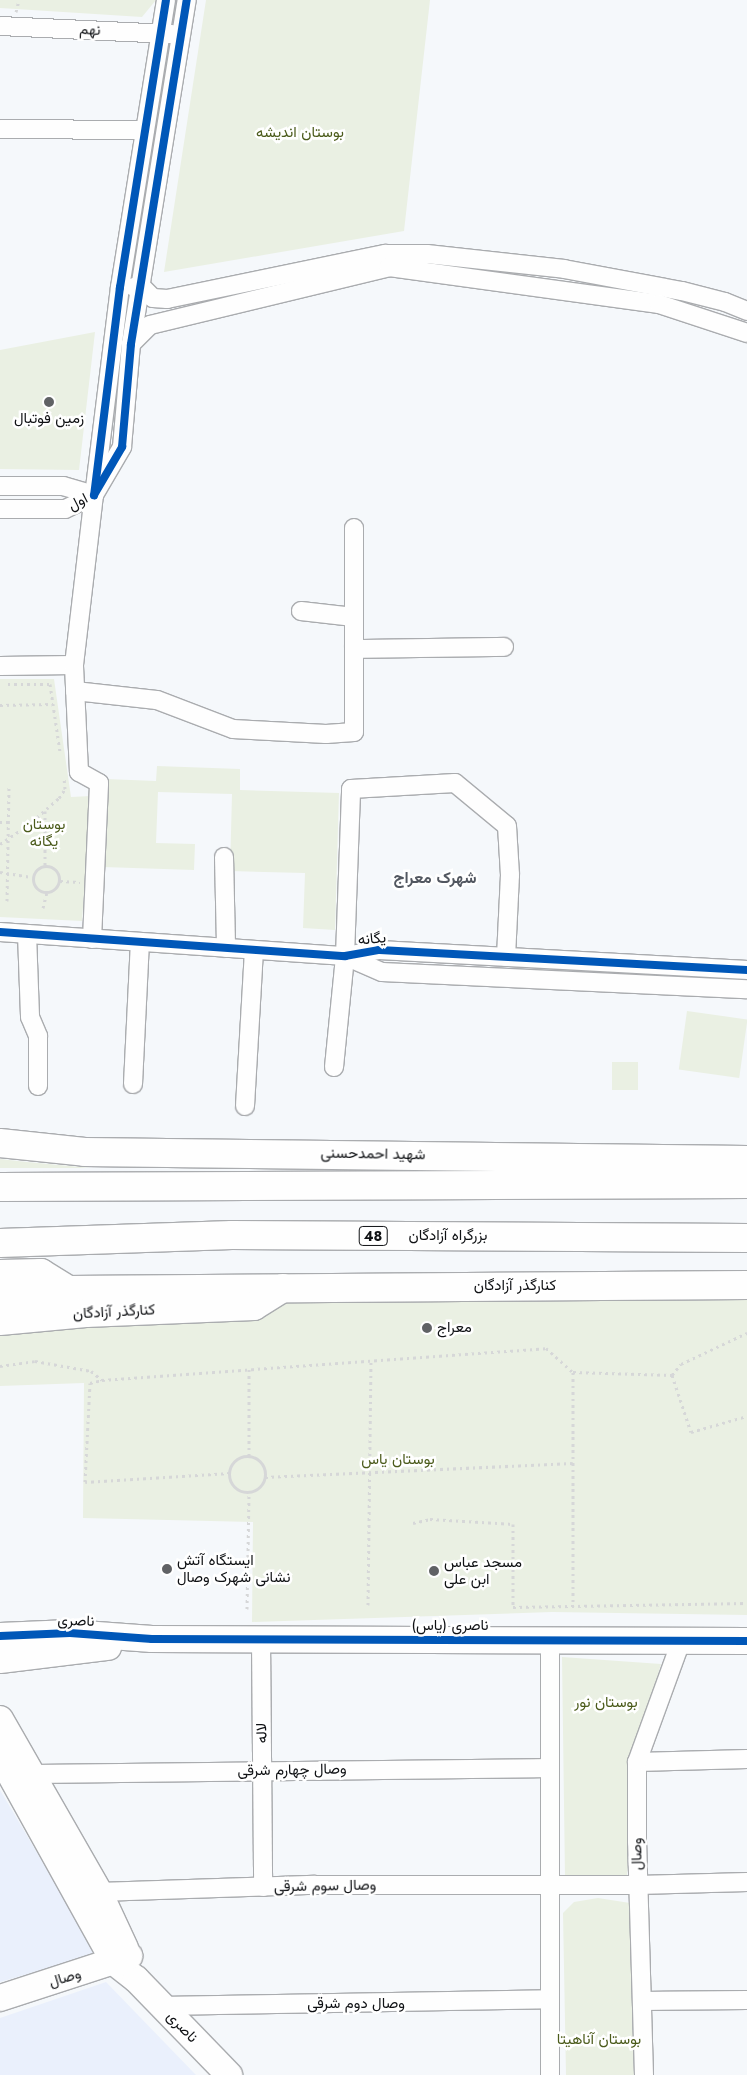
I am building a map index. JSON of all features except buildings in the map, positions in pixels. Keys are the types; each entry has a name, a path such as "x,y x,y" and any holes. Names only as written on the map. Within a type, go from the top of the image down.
{"main road":[{"name":"شهید احمدحسنی","path":"0,1143 85,1152 747,1160"},
{"path":"0,1187 747,1184"},
{"name":"بزرگراه آزادگان","path":"0,1243 232,1235 747,1238"},
{"path":"0,1274 41,1273 68,1290"},
{"name":"کنارگذر آزادگان","path":"0,1295 68,1290 747,1285"},
{"name":"کنارگذر آزادگان","path":"0,1322 86,1312 254,1306 282,1288"}],"street":[{"path":"92,939 99,783 79,772 74,665 120,287 166,0"},
{"path":"94,495 122,447 131,344 187,0"},
{"name":"نهم","path":"0,26 180,34"},
{"path":"0,129 145,130"},
{"path":"141,286 147,295 167,299 385,254 427,254 564,269 682,291 725,302 747,312"},
{"path":"131,344 150,325 389,267 659,304 747,333"},
{"path":"120,287 141,286"},
{"name":"اول","path":"0,486 63,486 94,495"},
{"name":"اول","path":"0,509 64,509 94,495"},
{"path":"75,691 157,700 233,729 326,734 354,732 354,528"},
{"path":"301,611 354,617"},
{"path":"354,649 504,647"},
{"path":"0,666 74,665"},
{"path":"334,1067 345,956 351,789 455,783 507,826 510,875 506,957"},
{"path":"224,857 226,948"},
{"name":"یگانه","path":"0,932 345,956 379,950 747,970"},
{"path":"27,934 30,1017 38,1036 38,1086"},
{"path":"133,1084 140,942"},
{"path":"245,1106 254,950"},
{"name":"یگانه","path":"345,956 382,972 747,989"},
{"name":"ناصری","path":"0,1636 70,1633 152,1639"},
{"name":"ناصری","path":"0,1660 152,1639"},
{"name":"ناصری (یاس)","path":"152,1639 747,1641"},
{"name":"لاله","path":"261,1639 264,1887"},
{"path":"550,1640 550,2075"},
{"name":"وصال","path":"644,2075 638,1885 637,1762 681,1641"},
{"name":"ناصری","path":"0,1719 34,1774 99,1892 126,1966"},
{"name":"ناصری","path":"0,1756 126,1966 229,2075"},
{"path":"637,1762 747,1760"},
{"name":"وصال چهارم شرقی","path":"34,1774 550,1768"},
{"name":"وصال سوم شرقی","path":"99,1892 264,1887 638,1885 747,1882"},
{"name":"وصال","path":"0,1998 126,1966"},
{"name":"وصال دوم شرقی","path":"162,2006 550,1999"},
{"path":"642,2002 747,2000"}],"path":[{"path":"0,684 50,684 61,761"},
{"path":"0,705 53,704"},
{"path":"0,844 45,811 65,789 62,770"},
{"path":"8,901 7,840 10,786"},
{"path":"45,811 45,865"},
{"path":"0,822 8,822"},
{"path":"43,908 47,892 58,886 60,878 54,868 45,865 36,869 32,877 35,886 47,892"},
{"path":"0,872 7,871 32,877"},
{"path":"230,1473 85,1482 90,1383 102,1380 546,1348 573,1372 672,1375 682,1364 747,1333"},
{"path":"0,1366 35,1361 91,1371 102,1380"},
{"path":"368,1605 371,1362"},
{"path":"249,1370 249,1457"},
{"path":"573,1372 573,1606"},
{"path":"672,1375 691,1432 747,1416"},
{"path":"249,1457 260,1461 265,1477 260,1487 248,1492 237,1489 230,1473 234,1463 249,1457"},
{"path":"265,1477 573,1463"},
{"path":"246,1609 248,1492"},
{"path":"413,1523 430,1519 513,1524 514,1607 747,1604"}],"shaded area":[{"path":"0,1790 97,1954 0,1982"},
{"path":"106,1982 196,2075 0,2075 0,2018"}],"green space":[{"path":"0,0 156,0 142,17 0,8"},
{"name":"بوستان اندیشه","path":"206,0 430,0 404,231 164,272"},
{"path":"95,332 79,470 0,469 0,350"},
{"name":"بوستان یگانه","path":"0,679 54,679 71,797 91,796 82,921 0,917"},
{"path":"157,766 240,769 240,790 339,793 335,930 303,928 305,873 230,871 232,794 158,792 156,843 195,844 194,870 103,867 106,779 156,781"},
{"path":"687,1011 747,1019 739,1078 679,1069"},
{"path":"612,1062 638,1062 638,1090 612,1090"},
{"path":"0,1159 27,1162 91,1168 0,1168"},
{"name":"بوستان یاس","path":"747,1300 747,1615 552,1612 252,1622 253,1522 83,1518 84,1383 0,1386 0,1329 274,1303"},
{"name":"بوستان نور","path":"562,1657 661,1664 635,1754 627,1877 565,1877"},
{"name":"بوستان آناهیتا","path":"598,1898 630,1903 634,2075 566,2075 563,1913 574,1902"}],"cycle path":[{"path":"166,0 120,287 94,495 122,447 131,344 187,0"},
{"path":"0,932 345,956 379,950 747,970"},
{"path":"0,1636 70,1633 152,1639 747,1641"}],"place":[{"name":"زمین فوتبال","path":"49,402"},
{"name":"معراج","path":"427,1328"},
{"name":"ایستگاه آتش نشانی شهرک وصال","path":"167,1569"},
{"name":"مسجد عباس ابن علی","path":"434,1571"}],"district":[{"name":"شهرک معراج","path":"435,878"}]}
